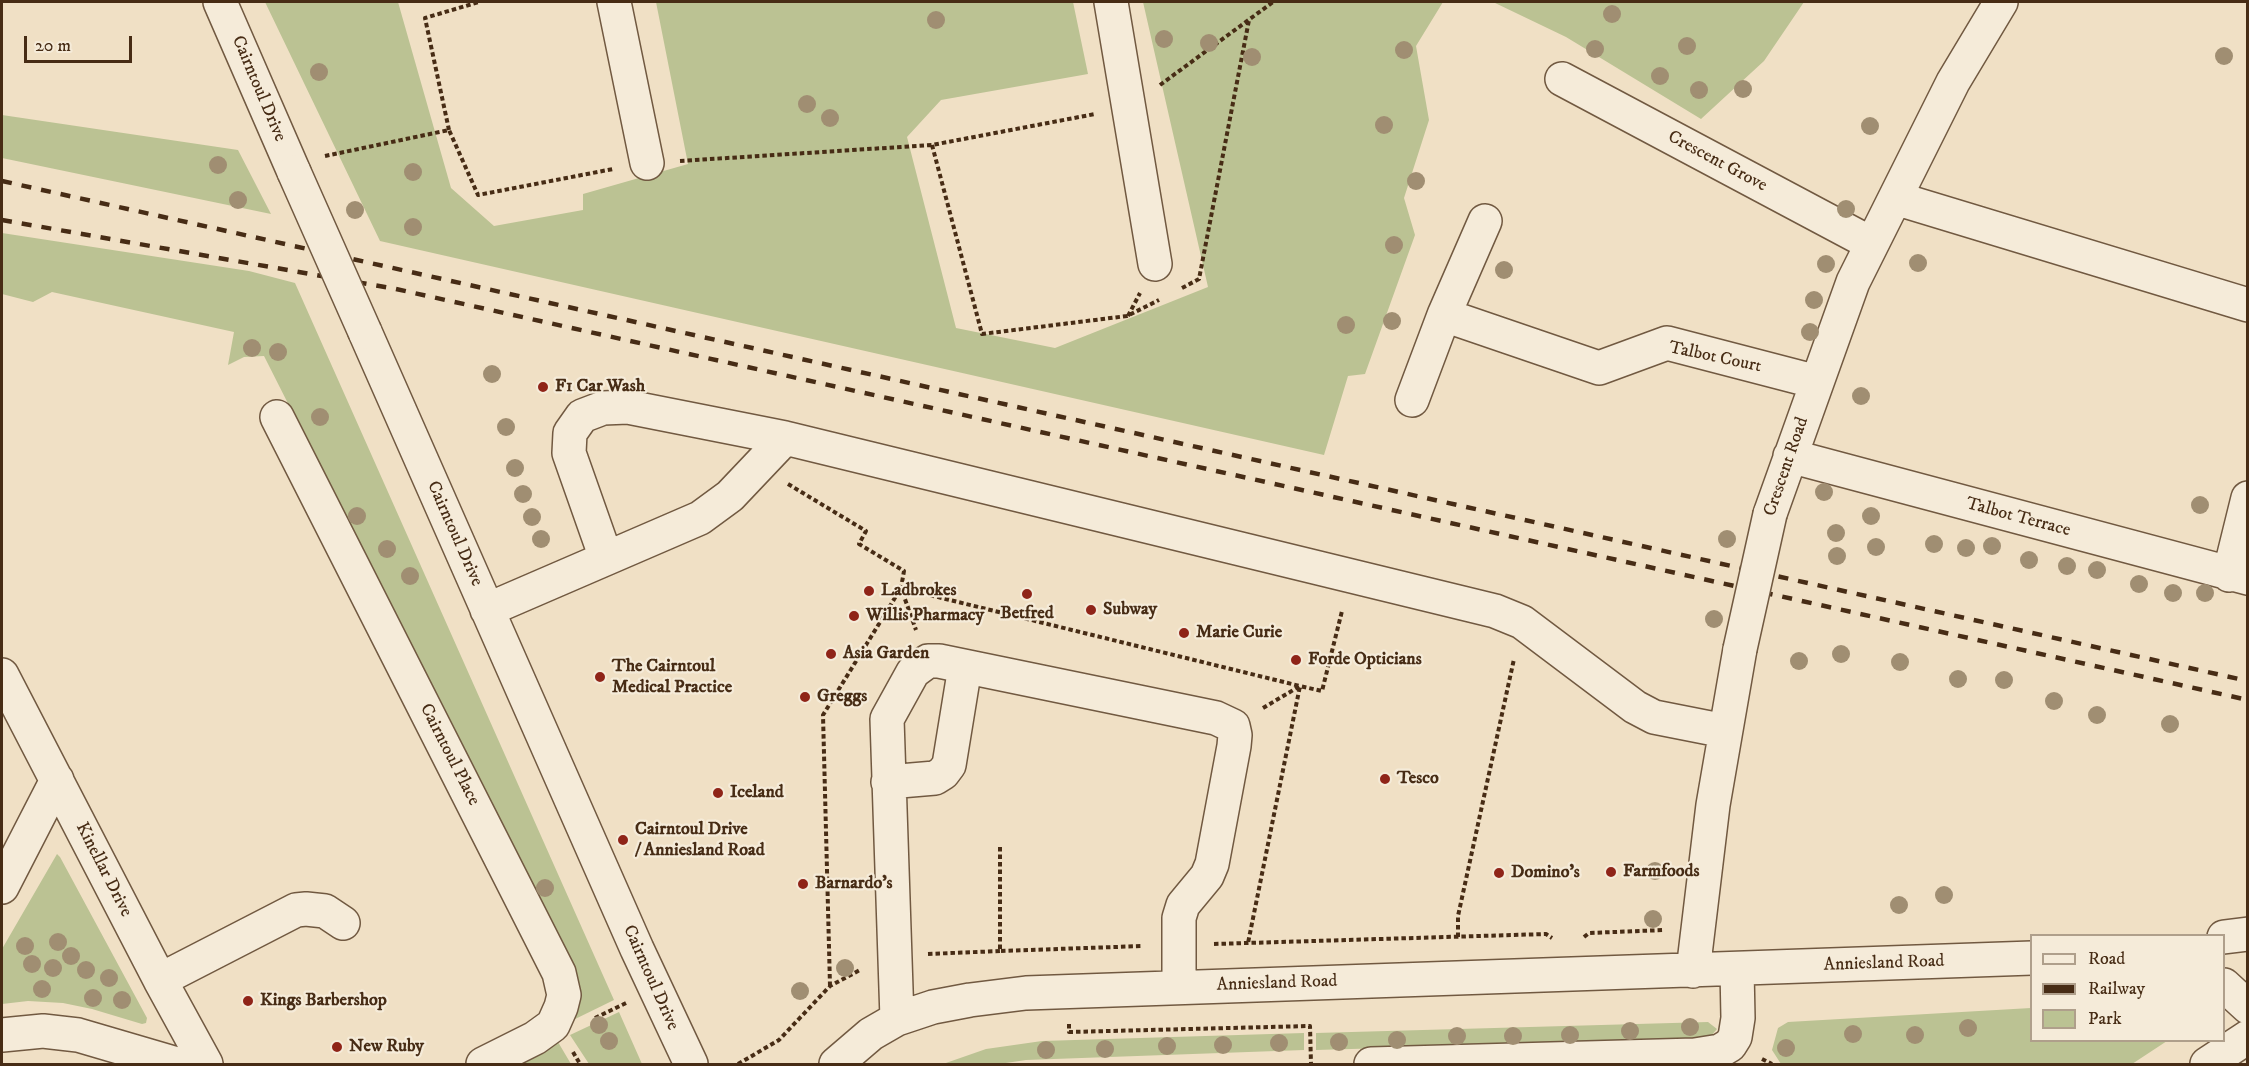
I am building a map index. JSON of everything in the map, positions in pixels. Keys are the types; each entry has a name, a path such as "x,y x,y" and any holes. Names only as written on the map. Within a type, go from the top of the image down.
{"street":[{"name":"Cairntoul Drive","path":"220,2 655,989 691,1065"},
{"path":"614,2 647,163"},
{"path":"1111,2 1155,264"},
{"name":"Crescent Road","path":"1693,971 1725,731 1740,649 1770,514 1853,282 1953,82 2001,2"},
{"name":"Crescent Grove","path":"1562,79 1872,244"},
{"path":"1895,198 2247,304"},
{"path":"1412,400 1444,315 1485,221"},
{"name":"Talbot Court","path":"1444,315 1599,368 1667,343 1817,382"},
{"path":"606,558 569,453 570,433 582,416 603,408 628,407 785,438 1495,611 1522,622 1635,707 1654,717 1725,731"},
{"name":"Cairntoul Place","path":"277,417 555,963 564,995 553,1026"},
{"path":"487,609 681,528 717,507 785,438"},
{"name":"Talbot Terrace","path":"1790,456 2238,577"},
{"path":"2238,577 2247,498"},
{"path":"897,1019 887,718 914,672 928,662 939,661 965,666 1216,718 1233,726 1234,746 1212,864 1207,876 1183,905 1179,918 1179,987"},
{"path":"888,782 935,778 949,765 965,666"},
{"name":"Kinellar Drive","path":"2,675 206,1065"},
{"path":"2,887 57,780"},
{"path":"160,980 296,910 325,910 343,923"},
{"path":"2225,938 2247,934"},
{"name":"Anniesland Road","path":"836,1065 871,1034 897,1019 933,1007 1003,996 1179,987 2030,958"},
{"path":"1371,1065 1695,1055 1720,1051 1730,1045 1735,1037 1738,1018 1737,969"},
{"path":"2225,987 2247,1007"},
{"path":"483,1065 553,1026"},
{"path":"2,1035 43,1031 78,1035 177,1065"},
{"path":"2207,1065 2247,1038"}],"path":[{"path":"478,2 425,18 449,130 478,195 647,163 932,145 1129,108 1273,2"},
{"path":"1179,289 1199,279 1249,19"},
{"path":"292,167 449,130"},
{"path":"932,145 982,334 1127,316 1168,295"},
{"path":"778,479 866,531 859,544 904,571 901,588 823,715 830,986"},
{"path":"901,588 1322,691 1351,575"},
{"path":"901,588 928,662"},
{"path":"1458,937 1458,916 1522,622"},
{"path":"1233,726 1300,686"},
{"path":"1248,944 1300,686"},
{"path":"1000,847 999,951 1546,934 1551,938 1562,938"},
{"path":"1574,938 1586,937 1590,933 1697,928"},
{"path":"553,1026 568,1030 655,989"}],"green space":[{"path":"265,2 398,2 451,188 494,226 583,210 583,194 688,164 656,2 1073,2 1088,74 941,100 907,137 956,328 1055,348 1208,287 1143,2 1443,2 1416,46 1429,120 1404,198 1415,235 1365,374 1348,376 1324,455 380,241"},
{"path":"1493,2 1804,2 1764,61 1701,119 1566,37"},
{"path":"2,115 238,150 271,214 2,158"},
{"path":"2,233 249,271 295,283 614,1000 569,1022 548,918 264,356 244,357 228,365 234,332 52,292 33,302 2,294"},
{"path":"57,854 147,1018 146,1023 142,1024 63,1003 28,1001 2,1004 2,949"},
{"path":"2030,1008 2030,1042 2165,1042 2132,1064 1781,1064 1772,1050 1778,1028 1788,1022"},
{"path":"619,1012 642,1064 589,1064 570,1035"},
{"path":"1708,1022 1717,1029 1711,1036 1702,1039 1316,1050 1316,1033"},
{"path":"1304,1033 1304,1050 1026,1060 999,1064 943,1064 986,1049 1042,1041"},
{"path":"558,1042 571,1064 515,1064"}],"railway":[{"path":"2,181 2248,681"},
{"path":"2,220 396,289 2248,700"}],"place":[{"name":"F1 Car Wash","path":"543,387"},
{"name":"Ladbrokes","path":"869,591"},
{"name":"Betfred","path":"1027,594"},
{"name":"Subway","path":"1091,610"},
{"name":"Willis Pharmacy","path":"854,616"},
{"name":"Marie Curie","path":"1184,633"},
{"name":"Asia Garden","path":"831,654"},
{"name":"Forde Opticians","path":"1296,660"},
{"name":"The Cairntoul Medical Practice","path":"600,677"},
{"name":"Greggs","path":"805,697"},
{"name":"Tesco","path":"1385,779"},
{"name":"Iceland","path":"718,793"},
{"name":"Cairntoul Drive / Anniesland Road","path":"623,840"},
{"name":"Farmfoods","path":"1611,872"},
{"name":"Domino's","path":"1499,873"},
{"name":"Barnardo's","path":"803,884"},
{"name":"Kings Barbershop","path":"248,1001"},
{"name":"New Ruby","path":"337,1047"}]}
